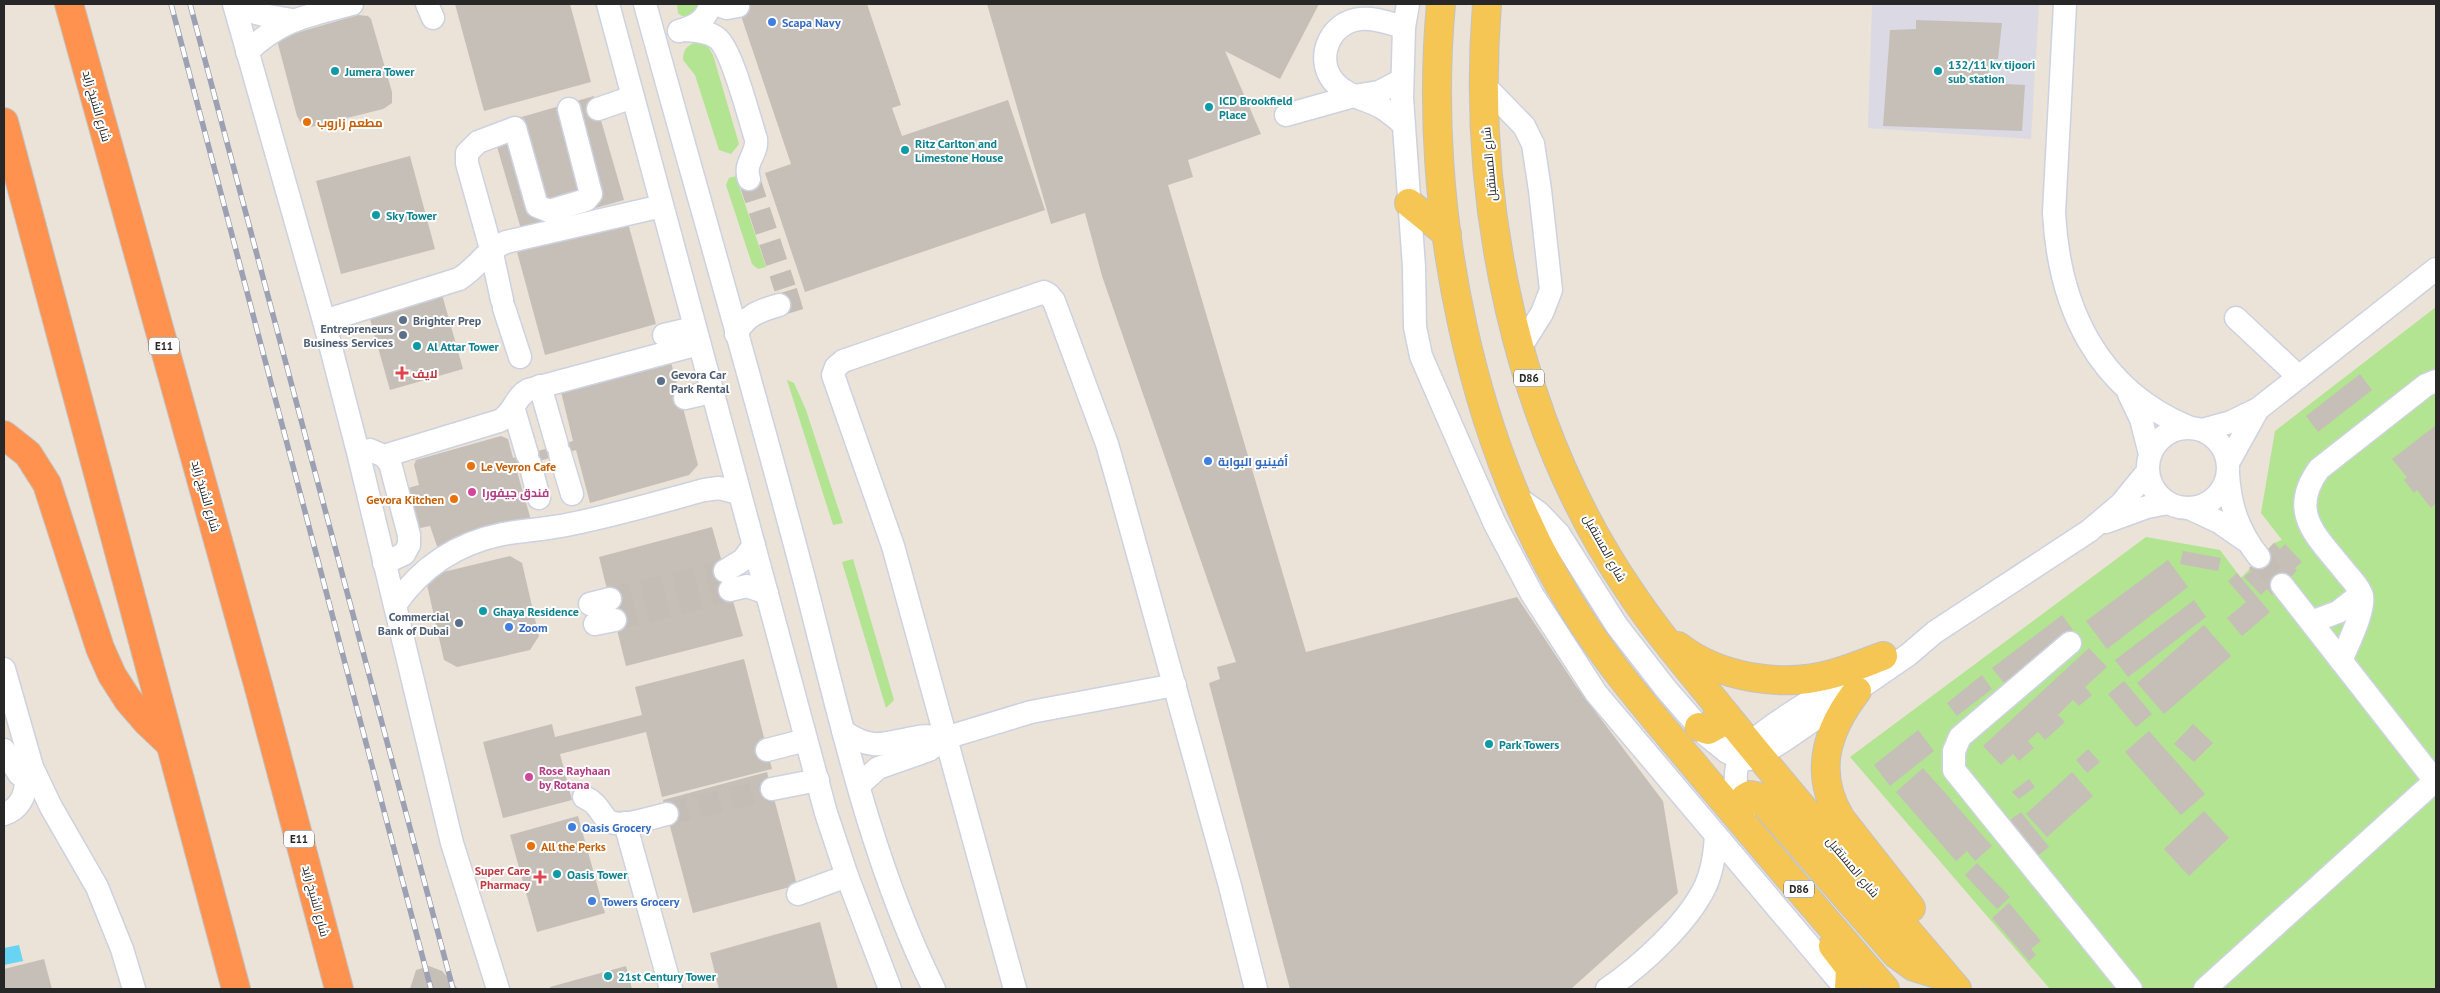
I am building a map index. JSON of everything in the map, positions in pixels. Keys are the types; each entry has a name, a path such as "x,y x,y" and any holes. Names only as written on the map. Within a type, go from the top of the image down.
{"highway":[{"name":"شارع الشيخ زايد","path":"68,4 254,669 339,989"},
{"path":"4,122 236,989"},
{"path":"4,435 28,454 39,468 47,484 100,648 112,674 128,700 147,722 169,742"}],"main road":[{"name":"D86","path":"1441,4 1437,122 1447,234 1475,377 1515,496 1558,583 1600,648 1640,701 1744,820 1817,910 1885,989"},
{"name":"شارع المستقبل","path":"1492,8 1484,85 1488,173 1497,244 1520,348 1554,448 1576,496 1628,588 1658,631 1716,703 1749,753 1952,983"},
{"path":"1409,203 1447,234"},
{"path":"1658,631 1683,650 1710,664 1739,674 1770,679 1801,679 1831,674 1883,656"},
{"path":"1857,691 1840,713 1829,739 1826,767 1830,798 1841,819 1934,936 1952,983"},
{"path":"1699,728 1708,730 1717,725 1720,716 1716,703"},
{"path":"1744,820 1745,798 1753,795 1759,797 1896,954 1914,968 1952,983"},
{"path":"1817,910 1820,929 1850,968 1847,989"}],"street":[{"path":"247,52 268,34 292,20 352,4"},
{"path":"427,4 433,18 433,4"},
{"path":"608,4 806,740 847,876 888,986"},
{"path":"645,4 802,570 859,786 898,909 934,989"},
{"path":"654,38 684,30 703,20 710,4"},
{"path":"714,4 727,8 738,6"},
{"path":"1408,4 1404,27 1402,123 1414,266 1414,313 1417,342 1424,362 1496,524 1532,594 1596,693 1847,989"},
{"path":"2065,4 2054,213 2058,264 2072,307 2086,336 2103,363 2124,387 2154,410 2195,428 2220,443 2228,468 2232,508 2253,549 2219,522 2179,506 2158,495 2151,484 2141,419 2124,387"},
{"path":"234,5 263,15 292,20"},
{"path":"234,5 324,321 425,723 452,843 498,989"},
{"path":"1402,123 1380,107 1354,96 1337,86 1324,64 1326,49 1334,34 1348,22 1361,18 1404,27"},
{"path":"684,30 698,31 716,37 726,49 756,139 756,147 748,164 749,179"},
{"path":"1286,115 1354,96 1379,92 1402,80"},
{"path":"1484,85 1524,126 1533,144 1540,190 1552,290 1542,314 1520,348"},
{"path":"598,108 633,98"},
{"path":"520,357 503,304 491,249 466,158 470,149 478,142 515,128 537,206 549,212 586,200 591,194 569,109"},
{"path":"324,321 459,279 473,269 491,249 523,237 662,206"},
{"path":"1515,496 1539,513 1559,534 1617,626 1640,658 1699,728 1716,744 1749,753 1857,691 1908,655 1935,632 2090,531 2121,504 2149,462 2156,443 2165,435 2176,429 2231,422 2258,409 2436,269"},
{"path":"1015,989 894,546 833,375 836,367 843,361 1039,292 1048,294 1054,301 1107,444 1175,685 1256,989"},
{"path":"724,293 740,299 777,299 747,318 736,334"},
{"path":"2236,318 2299,377"},
{"path":"664,335 697,336"},
{"path":"384,456 499,421 514,410 522,393 540,386 697,336"},
{"path":"2342,661 2361,608 2362,594 2315,534 2307,518 2304,501 2309,484 2319,469 2426,385 2436,381"},
{"path":"540,386 572,494"},
{"path":"685,398 711,392"},
{"path":"2090,531 2128,514 2179,506 2203,505 2215,498 2224,487 2228,468 2258,409"},
{"path":"514,410 539,498"},
{"path":"358,452 371,450 384,456 390,463 410,540 404,554 384,563"},
{"path":"395,605 417,577 433,564 485,539 504,534 569,525 704,490 719,488 739,493"},
{"path":"754,545 727,581 767,593"},
{"path":"2205,989 2436,781 2282,585"},
{"path":"2311,622 2338,612 2362,594"},
{"path":"1744,820 1736,779 1749,753 1775,724 1883,656 1935,632"},
{"path":"2070,643 1960,737 1954,750 1954,770 2131,989"},
{"path":"4,669 9,716 25,747 33,784"},
{"path":"859,786 878,768 922,753 946,738 1032,712 1175,685"},
{"path":"843,731 860,741 880,745 918,737 946,738"},
{"path":"767,750 806,740"},
{"path":"4,750 13,767 33,784 97,887 122,949 134,989"},
{"path":"772,790 818,780"},
{"path":"4,814 19,804 26,788 33,784"},
{"path":"584,797 596,804 611,822 625,823 667,814"},
{"path":"625,823 671,989"},
{"path":"1608,989 1661,943 1691,908 1705,887 1714,863 1716,835"},
{"path":"798,894 847,876"}],"shaded area":[{"path":"1872,4 2039,4 2031,139 1868,128"}],"green space":[{"path":"677,4 699,4 698,10 691,17 682,16 678,13"},
{"path":"702,41 713,55 739,144 731,154 719,150 695,75 683,60 684,52 688,46"},
{"path":"736,176 766,267 758,269 752,264 726,185 729,178"},
{"path":"2436,307 2436,989 2050,989 1850,757 2146,537 2220,550 2241,578 2274,543 2282,540 2261,513 2275,431"},
{"path":"787,380 794,383 806,410 843,523 833,525"},
{"path":"853,559 894,700 886,708 842,562"}],"water":[{"path":"19,945 23,961 4,965 4,948"}],"building":[{"path":"455,4 570,4 591,82 484,111"},
{"name":"Ritz Carlton and Limestone House","path":"737,4 867,4 901,105 892,108 902,136 1008,100 1045,210 805,292 765,173 791,164"},
{"path":"987,4 1319,4 1280,79 1225,51 1261,134 1188,160 1193,177 1168,185 1306,652 1517,597 1576,686 1663,801 1678,893 1572,988 1290,989 1209,683 1220,679 1217,667 1236,662 1102,276 1085,213 1051,224"},
{"name":"Jumera Tower","path":"358,15 368,16 371,19 392,92 392,103 383,109 307,128 302,125 297,116 278,44 280,39"},
{"name":"132/11 kv tijoori sub station","path":"1916,20 2002,23 1998,59 1989,59 1988,83 2025,85 2022,131 1883,126 1890,30 1916,29"},
{"path":"594,96 624,200 521,229 491,126"},
{"name":"Sky Tower","path":"410,156 435,249 341,274 316,181"},
{"path":"626,216 656,324 545,355 516,248"},
{"name":"Al Attar Tower","path":"441,291 463,369 390,390 368,312"},
{"path":"671,362 698,465 689,475 590,503 576,450 516,468 531,520 438,549 430,526 415,529 404,489 419,485 414,465 416,460 501,436 508,439 513,458 573,441 561,392"},
{"path":"2360,374 2372,390 2318,432 2306,416"},
{"path":"2435,426 2436,503 2431,508 2417,490 2414,493 2404,480 2407,477 2392,459"},
{"path":"712,527 743,636 626,666 599,557"},
{"path":"2274,543 2280,549 2285,544 2302,562 2295,568 2297,571 2272,595 2267,589 2261,595 2244,577 2251,571 2249,568"},
{"path":"2183,551 2221,558 2218,571 2180,564"},
{"name":"Ghaya Residence","path":"510,556 522,563 539,636 530,650 457,667 444,660 427,585 435,574"},
{"path":"2168,560 2188,587 2107,649 2086,621"},
{"path":"2237,573 2270,612 2242,636 2227,618 2246,602 2228,581"},
{"path":"2194,600 2206,617 2128,677 2115,660"},
{"path":"2062,615 2073,630 2004,683 1992,668"},
{"path":"2204,625 2231,656 2164,714 2137,683"},
{"path":"2089,648 2107,667 2085,687 2092,695 2079,706 2073,700 2058,715 2065,722 2045,740 2038,732 2028,741 2034,748 2019,761 2013,754 2001,765 1983,746"},
{"path":"744,659 772,769 662,797 646,732 560,754 572,800 503,818 483,742 552,724 555,737 642,715 635,687"},
{"path":"1982,675 1992,689 1957,716 1947,703"},
{"path":"2124,681 2152,714 2136,727 2108,694"},
{"path":"2193,724 2213,743 2194,762 2174,744"},
{"path":"1918,730 1934,751 1890,786 1874,765"},
{"path":"2149,731 2205,794 2181,815 2125,752"},
{"path":"2088,749 2100,762 2087,773 2076,760"},
{"path":"1923,768 1992,846 1975,861 1967,851 1956,861 1896,792"},
{"path":"767,772 797,885 693,913 663,800"},
{"path":"2072,772 2093,796 2047,837 2026,814"},
{"path":"2029,779 2035,787 2019,799 2012,792"},
{"path":"2204,811 2229,838 2189,876 2164,849"},
{"path":"2021,812 2049,847 2036,857 2007,822"},
{"name":"Oasis Tower","path":"578,816 605,913 537,932 510,835"},
{"path":"1977,863 2010,897 1997,909 1965,875"},
{"path":"2009,903 2041,941 2031,949 2036,955 2029,961 1992,918"},
{"path":"820,922 838,989 719,989 710,953"},
{"path":"44,959 52,989 4,989 4,969"},
{"path":"429,966 442,971 458,989 410,989 416,970"},
{"name":"21st Century Tower","path":"626,966 632,989 550,989 550,987"}],"tunnel":[{"path":"749,179 785,288"},
{"path":"779,305 805,297"},
{"path":"2259,557 2282,585"},
{"path":"610,599 725,571"},
{"path":"615,620 730,590"},
{"path":"667,814 772,789"}],"railway":[{"path":"171,4 431,989"},
{"path":"190,4 453,989"}],"place":[{"name":"Scapa Navy","path":"772,22"},
{"name":"Jumera Tower","path":"335,71"},
{"name":"132/11 kv tijoori sub station","path":"1938,71"},
{"name":"ICD Brookfield Place","path":"1209,107"},
{"name":"مطعم زاروب","path":"307,122"},
{"name":"Ritz Carlton and Limestone House","path":"905,150"},
{"name":"Sky Tower","path":"376,215"},
{"name":"Brighter Prep","path":"403,320"},
{"name":"Entrepreneurs Business Services","path":"403,335"},
{"name":"Al Attar Tower","path":"417,346"},
{"name":"لايف","path":"402,373"},
{"name":"Gevora Car Park Rental","path":"661,381"},
{"name":"أفينيو البوابة","path":"1208,461"},
{"name":"Le Veyron Cafe","path":"471,466"},
{"name":"فندق جيفورا","path":"472,492"},
{"name":"Gevora Kitchen","path":"454,499"},
{"name":"Ghaya Residence","path":"483,611"},
{"name":"Commercial Bank of Dubai","path":"459,623"},
{"name":"Zoom","path":"509,627"},
{"name":"Park Towers","path":"1489,744"},
{"name":"Rose Rayhaan by Rotana","path":"529,777"},
{"name":"Oasis Grocery","path":"572,827"},
{"name":"All the Perks","path":"531,846"},
{"name":"Oasis Tower","path":"557,874"},
{"name":"Super Care Pharmacy","path":"540,877"},
{"name":"Towers Grocery","path":"592,901"},
{"name":"21st Century Tower","path":"608,976"}]}
